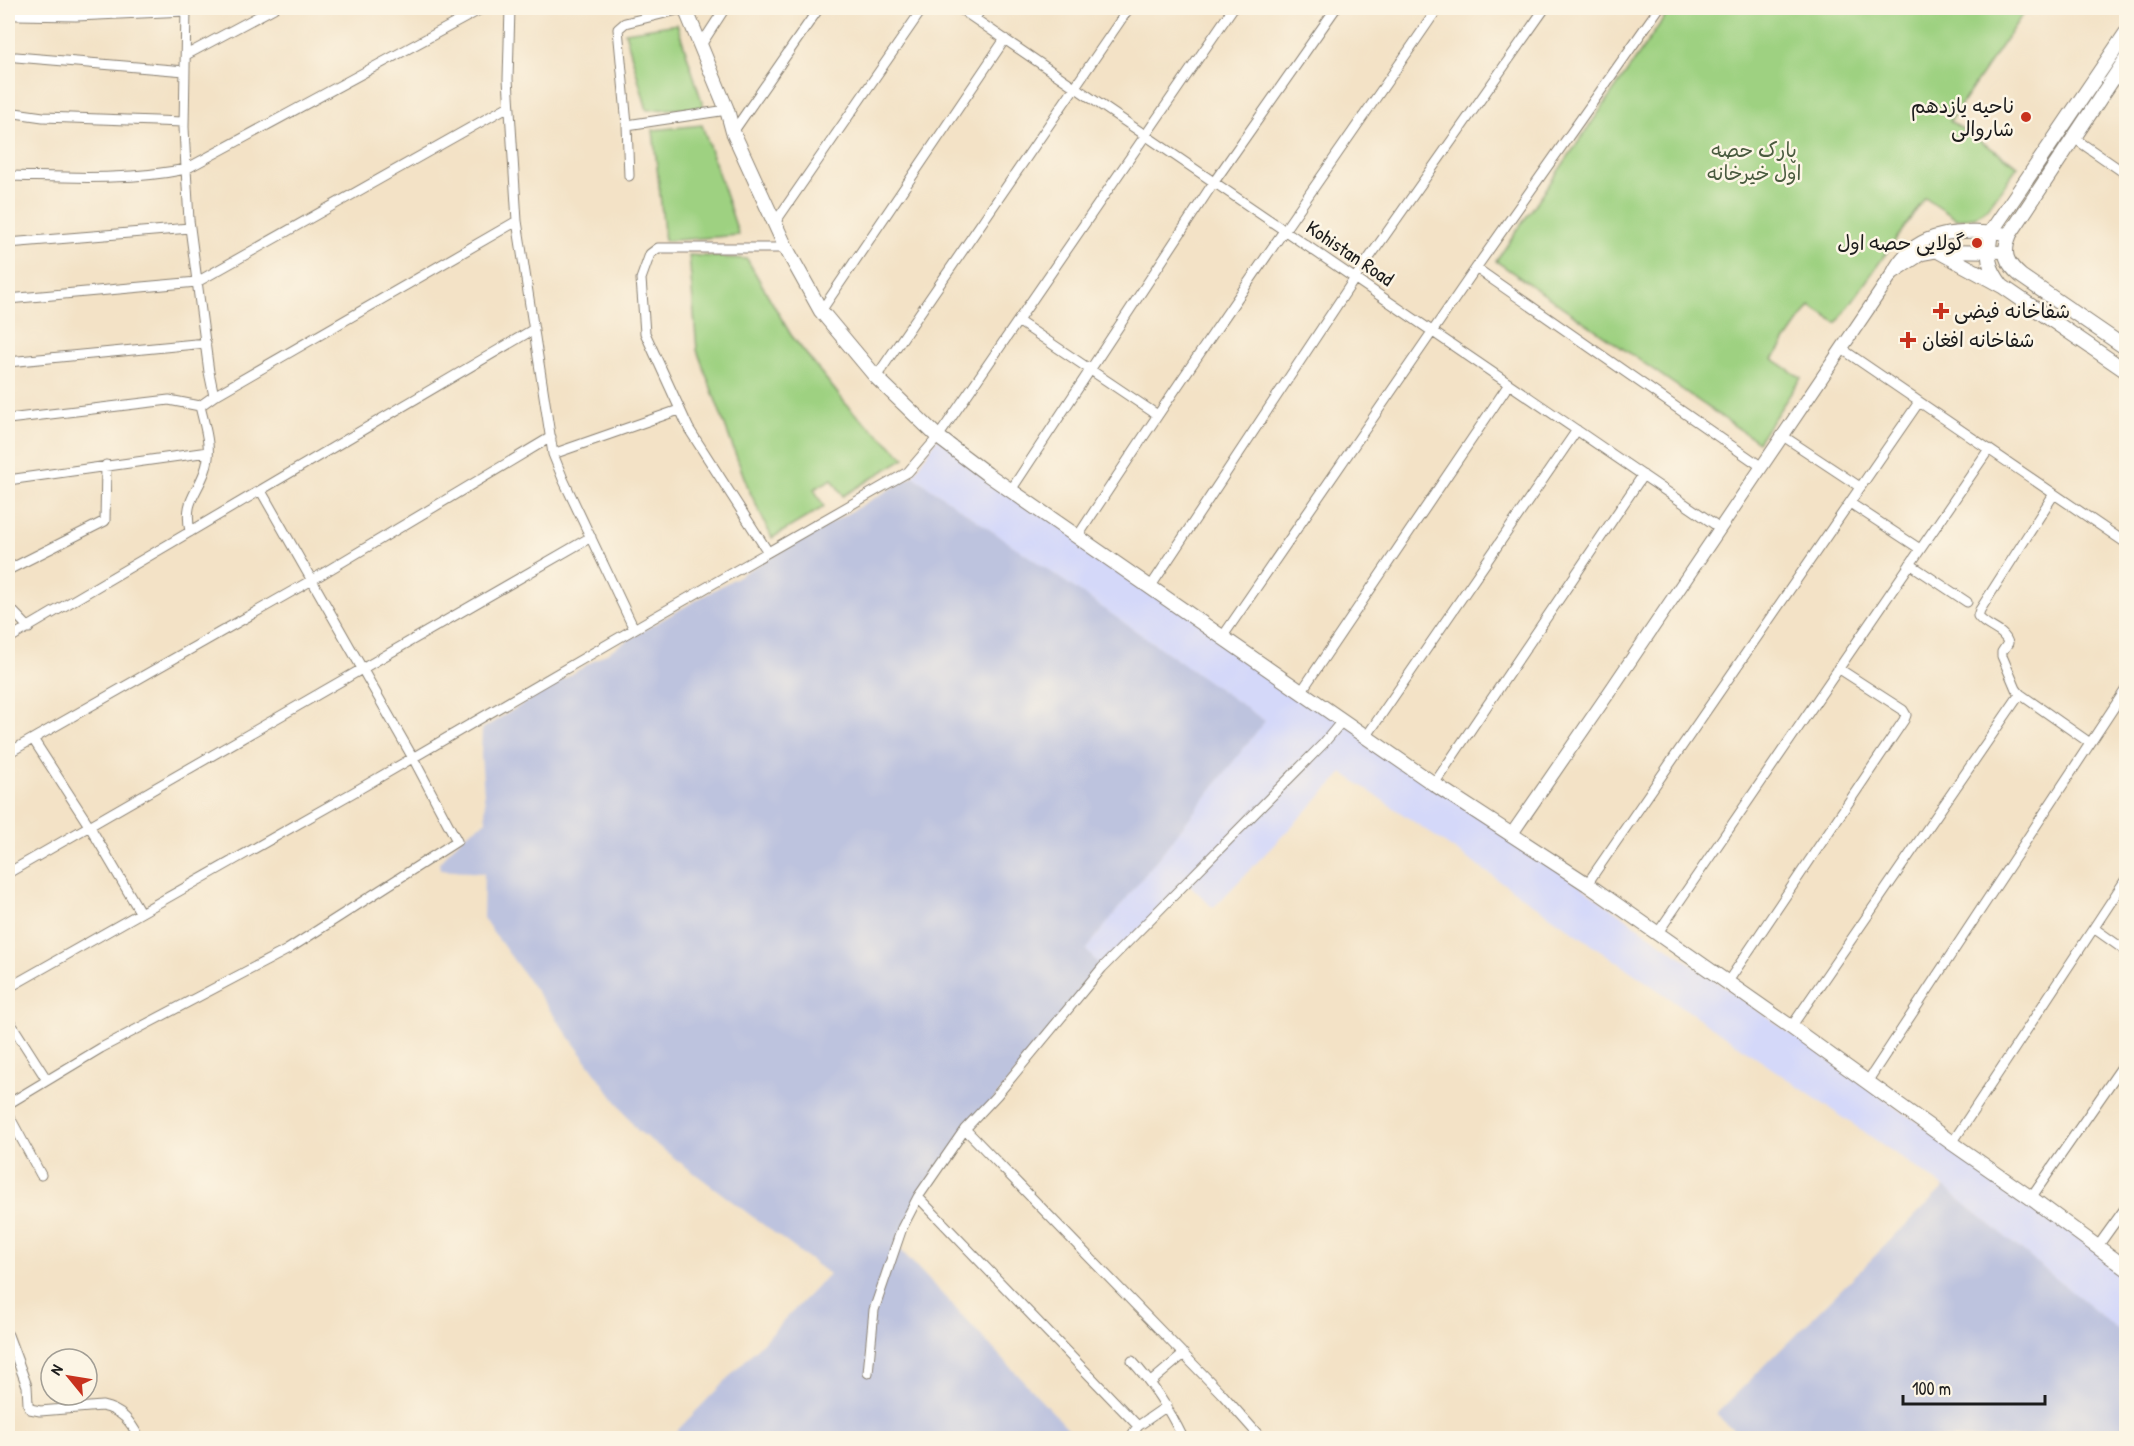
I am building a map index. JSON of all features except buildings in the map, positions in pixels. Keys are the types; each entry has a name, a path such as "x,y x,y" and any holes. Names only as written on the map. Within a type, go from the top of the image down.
{"main road":[{"path":"686,8 727,110 733,132 774,224 821,311 876,377 938,437 1434,784 1587,884 2127,1268"},
{"path":"2002,286 1991,271 1988,250 1991,232 2127,33"},
{"path":"2127,59 2010,234 2008,259 2021,276 2127,348"},
{"path":"2094,81 2106,89"},
{"path":"1938,250 2002,286 2127,371"}],"street":[{"path":"186,56 274,8"},
{"path":"8,176 111,177 161,174 186,169 483,8"},
{"path":"510,8 508,79 517,221 553,454 634,629"},
{"path":"628,176 627,124 618,29 625,23 686,8"},
{"path":"701,45 725,8"},
{"path":"733,132 819,8"},
{"path":"774,224 922,8"},
{"name":"Kohistan Road","path":"959,8 1720,528"},
{"path":"975,18 982,8"},
{"path":"876,377 1129,8"},
{"path":"8,987 413,758 908,472 938,437 1233,8"},
{"path":"1011,490 1214,182 1336,8"},
{"path":"1078,536 1156,414 1438,8"},
{"path":"1151,586 1355,278 1545,8"},
{"path":"1223,636 1476,268 1659,8"},
{"path":"17,15 76,16 186,9 184,122 190,228 214,396"},
{"path":"821,311 1005,39"},
{"path":"16,57 185,71"},
{"path":"8,299 197,282 509,106"},
{"path":"627,124 727,110"},
{"path":"8,112 43,117 184,122"},
{"path":"2074,138 2127,174"},
{"path":"8,419 169,400 200,406 517,221"},
{"path":"8,243 190,228"},
{"path":"1511,835 1892,274 1900,258 1921,240 1949,233 2010,234"},
{"path":"768,552 679,410 645,333 641,279 650,254 658,248 786,248"},
{"path":"1892,274 1922,254 1938,250 1988,250 2008,259"},
{"path":"1476,268 1762,466"},
{"path":"1017,321 1156,414"},
{"path":"8,639 534,329"},
{"path":"8,362 206,343"},
{"path":"1842,348 2127,543"},
{"path":"1301,692 1509,384"},
{"path":"1587,884 1919,402"},
{"path":"190,532 187,516 189,503 205,470 209,442 200,406"},
{"path":"553,454 679,410"},
{"path":"1366,737 1577,430"},
{"path":"1782,436 1860,487"},
{"path":"8,753 312,580 551,437"},
{"path":"1657,934 1989,449"},
{"path":"8,480 208,452"},
{"path":"8,570 105,521 106,465"},
{"path":"1434,784 1643,475"},
{"path":"8,1104 101,1048 287,950 457,841 413,758 261,491"},
{"path":"2054,494 1978,616 1982,622 2005,636 2008,643 2002,656 2020,694 2090,743"},
{"path":"1850,503 1920,549"},
{"path":"8,873 591,537"},
{"path":"1910,564 1967,602"},
{"path":"8,606 29,628"},
{"path":"1727,983 1906,715 1903,710 1838,668"},
{"path":"1867,1082 2127,689"},
{"path":"1791,1027 2020,694"},
{"path":"868,1373 874,1310 902,1228 918,1197 965,1129 997,1095 1102,968 1323,744 1343,720"},
{"path":"33,739 90,826 140,912"},
{"path":"1952,1143 2127,879"},
{"path":"2095,929 2127,951"},
{"path":"8,1019 47,1080"},
{"path":"2031,1198 2127,1061"},
{"path":"8,1114 41,1175"},
{"path":"965,1129 1184,1354 1261,1438"},
{"path":"918,1197 1138,1426"},
{"path":"2098,1246 2127,1207"},
{"path":"8,1335 27,1386 30,1409 40,1411 108,1407 125,1416 139,1438"},
{"path":"1151,1382 1184,1354"},
{"path":"1132,1361 1151,1382 1184,1438"},
{"path":"1130,1438 1138,1426 1167,1406"}],"shaded area":[{"path":"938,437 2126,1268 2126,1336 1944,1187 1343,773 1213,908 1187,882 1102,968 1086,950 1265,721 913,476"},
{"path":"913,476 1265,721 1086,950 1102,968 937,1169 897,1246 1077,1438 670,1438 829,1274 637,1130 483,918 484,873 440,870 439,863 463,836 486,821 481,755 482,729 646,629"},
{"path":"1944,1187 2126,1336 2126,1438 1741,1438 1716,1414"}],"green space":[{"name":"پارک حصه اول خیرخانه","path":"1671,8 2027,8 1950,121 2018,166 1989,206 1975,217 1956,219 1925,198 1837,323 1810,306 1773,359 1801,378 1758,442 1496,261"},
{"path":"677,24 704,108 647,110 625,32"},
{"path":"702,125 739,235 665,241 653,130"},
{"path":"689,255 747,259 791,335 850,409 905,458 843,496 832,479 814,489 824,507 772,538 748,488 697,350"}],"place":[{"name":"ناحیه یازدهم شاروالی","path":"2026,117"},
{"name":"گولایی حصه اول","path":"1977,243"},
{"name":"شفاخانه فیضی","path":"1941,311"},
{"name":"شفاخانه افغان","path":"1908,340"}]}
